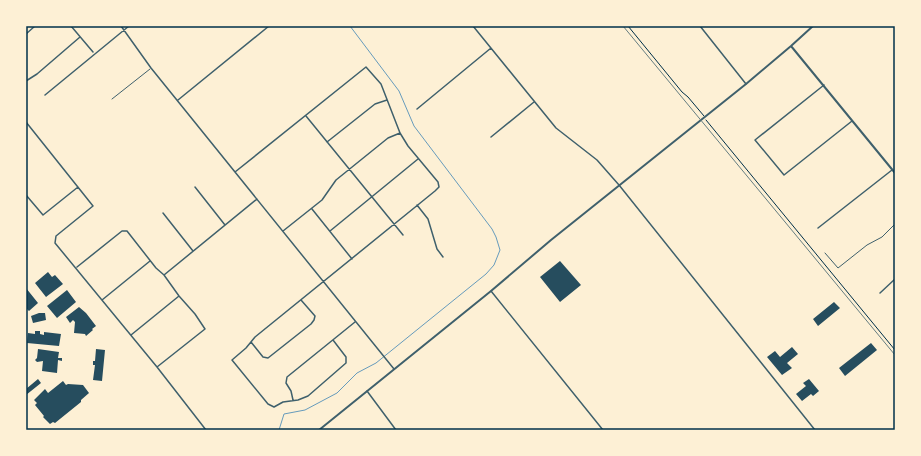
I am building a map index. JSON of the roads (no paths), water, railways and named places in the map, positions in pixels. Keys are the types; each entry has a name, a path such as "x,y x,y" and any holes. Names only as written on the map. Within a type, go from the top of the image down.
{"street":[{"path":"26,34 35,26"},
{"path":"71,26 93,52"},
{"path":"121,26 151,68 394,369"},
{"path":"45,95 129,26"},
{"path":"177,100 270,26"},
{"path":"473,26 556,128 597,160 619,185 815,430"},
{"path":"700,26 746,84"},
{"path":"319,430 619,185 746,84 812,26"},
{"path":"26,81 37,74 80,37"},
{"path":"791,46 895,173"},
{"path":"417,109 491,48"},
{"path":"235,172 366,67 381,84 400,133 418,159 438,182 439,187 255,337 232,360 270,406 274,407 283,402 298,400 308,396 346,363 346,357 333,340"},
{"path":"824,85 755,140 784,175 853,120"},
{"path":"327,142 375,104 387,100"},
{"path":"491,137 534,102"},
{"path":"306,116 403,235"},
{"path":"26,122 93,206 59,234 54,240 56,245 131,335 206,430"},
{"path":"283,231 322,200 336,180 388,138 400,133"},
{"path":"330,231 418,159"},
{"path":"818,228 892,170"},
{"path":"26,195 43,215 78,187"},
{"path":"194,187 225,225"},
{"path":"164,275 257,199"},
{"path":"417,205 428,219 437,249 443,257"},
{"path":"311,209 352,259"},
{"path":"163,213 193,251"},
{"path":"76,268 125,230 129,233 150,261 164,275 179,296 206,328 157,368"},
{"path":"102,300 150,261"},
{"path":"880,293 895,279"},
{"path":"491,291 603,430"},
{"path":"131,335 179,296"},
{"path":"251,342 263,357 268,358 311,324 315,316 301,300"},
{"path":"293,400 291,391 286,382 287,377 355,322"},
{"path":"367,391 396,430"}],"lane":[{"path":"112,99 151,68"},
{"path":"825,253 838,268 867,245 882,237 895,224"}],"waterway":[{"path":"279,430 284,414 305,410 337,393 357,373 376,363 486,274 494,265 500,250 492,229 414,126 399,91 350,26"}],"railway":[{"path":"623,26 895,355"}]}
